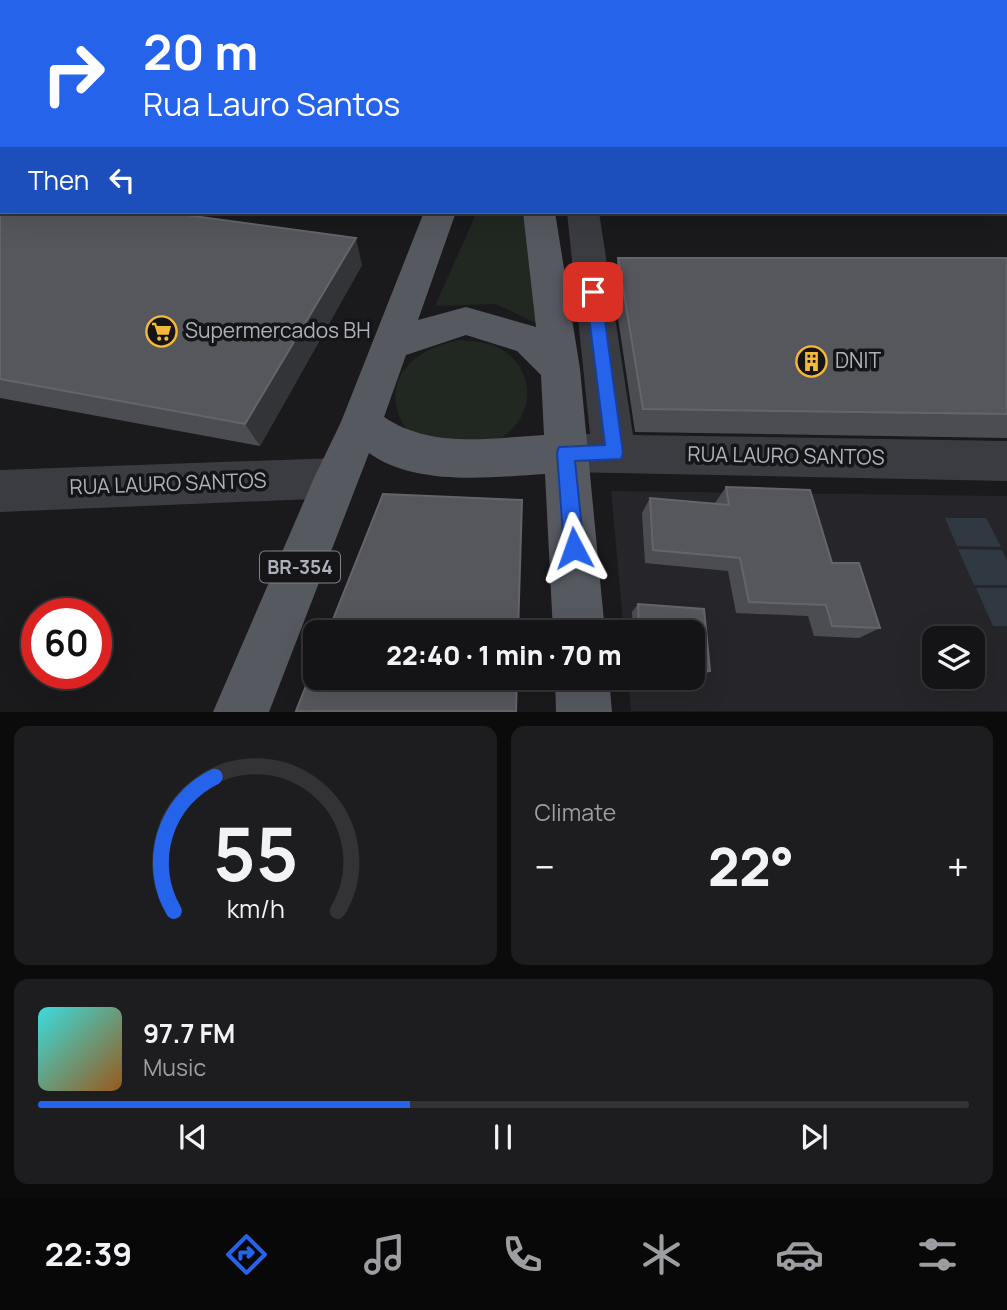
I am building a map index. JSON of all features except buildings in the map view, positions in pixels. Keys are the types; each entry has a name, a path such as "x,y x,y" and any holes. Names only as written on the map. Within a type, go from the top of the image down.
{"main road":[{"name":"BR-354","path":"241,712 336,478 361,424 439,214"},
{"path":"539,214 560,369 578,620"},
{"path":"391,345 436,328 466,321 530,340 560,369"},
{"path":"361,424 394,447 455,460 566,453"},
{"path":"583,690 584,712"}],"street":[{"path":"583,214 614,453"},
{"name":"RUA LAURO SANTOS","path":"566,453 1007,461"},
{"name":"RUA LAURO SANTOS","path":"0,491 336,478"}],"shaded area":[{"path":"476,214 527,214 527,245 540,325 496,304 435,306"},
{"path":"460,340 488,344 506,352 520,368 527,388 525,409 520,419 506,435 479,449 463,448 413,434 404,425 397,409 395,395 398,382 412,361 434,348"},
{"path":"611,491 1007,496 1007,711 631,711 629,690 705,690 705,620 623,620"},
{"path":"945,518 986,518 1001,547 957,546"},
{"path":"958,549 1002,550 1007,561 1007,585 974,585"},
{"path":"976,588 1007,588 1007,626 993,626"}],"place":[{"name":"Supermercados BH","path":"162,331"},
{"name":"DNIT","path":"812,361"}],"route":[{"path":"574,548 566,453 614,453 593,292"}]}
